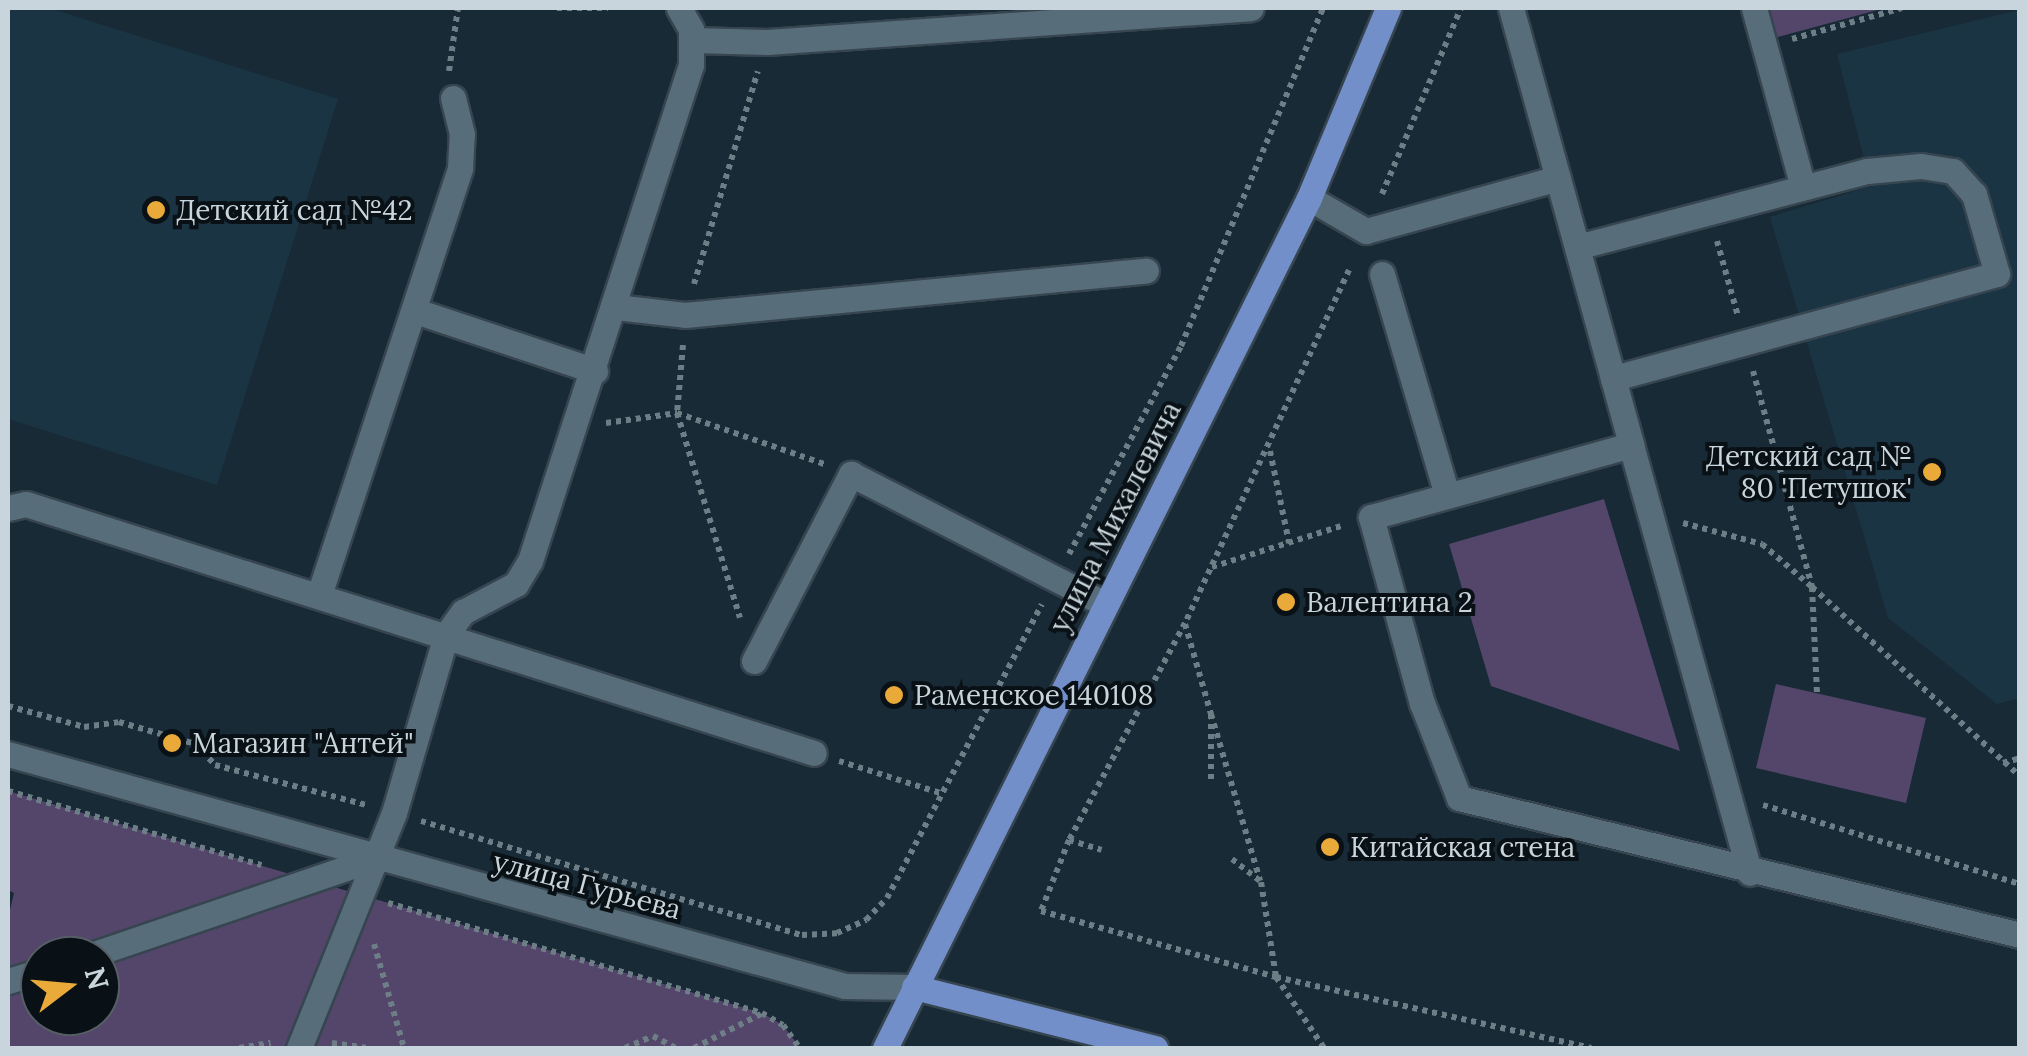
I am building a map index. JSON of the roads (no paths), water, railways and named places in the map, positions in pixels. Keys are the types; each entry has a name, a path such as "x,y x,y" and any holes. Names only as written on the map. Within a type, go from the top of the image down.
{"main road":[{"name":"улица Михалевича","path":"885,1048 1309,198 1388,8"},
{"name":"улица Гурьева","path":"914,987 1155,1048"}],"street":[{"path":"299,1048 394,813 446,635 462,612 506,591 523,574 616,307 693,40 679,8"},
{"path":"693,40 767,42 1251,8"},
{"path":"1511,8 1750,873"},
{"path":"1754,8 1803,187"},
{"path":"320,595 460,168 462,134 453,98"},
{"path":"1578,248 1867,171 1953,171 1974,194 1998,274 1613,378"},
{"path":"1309,198 1366,231 1558,178"},
{"path":"616,307 685,316 1146,271"},
{"path":"1382,274 1447,496"},
{"path":"416,311 595,371"},
{"path":"1631,444 1371,517 1422,703 1459,798 1750,873 2020,935"},
{"path":"754,661 851,474 1105,604"},
{"path":"8,508 26,504 814,753"},
{"name":"улица Гурьева","path":"8,754 844,986 914,987"},
{"path":"120,945 376,858"}],"place":[{"name":"Детский сад №42","path":"156,210"},
{"name":"Детский сад № 80 'Петушок'","path":"1932,472"},
{"name":"Валентина 2","path":"1286,602"},
{"name":"Раменское 140108","path":"894,695"},
{"name":"Магазин \"Антей\"","path":"172,743"},
{"name":"Китайская стена","path":"1330,847"}]}
